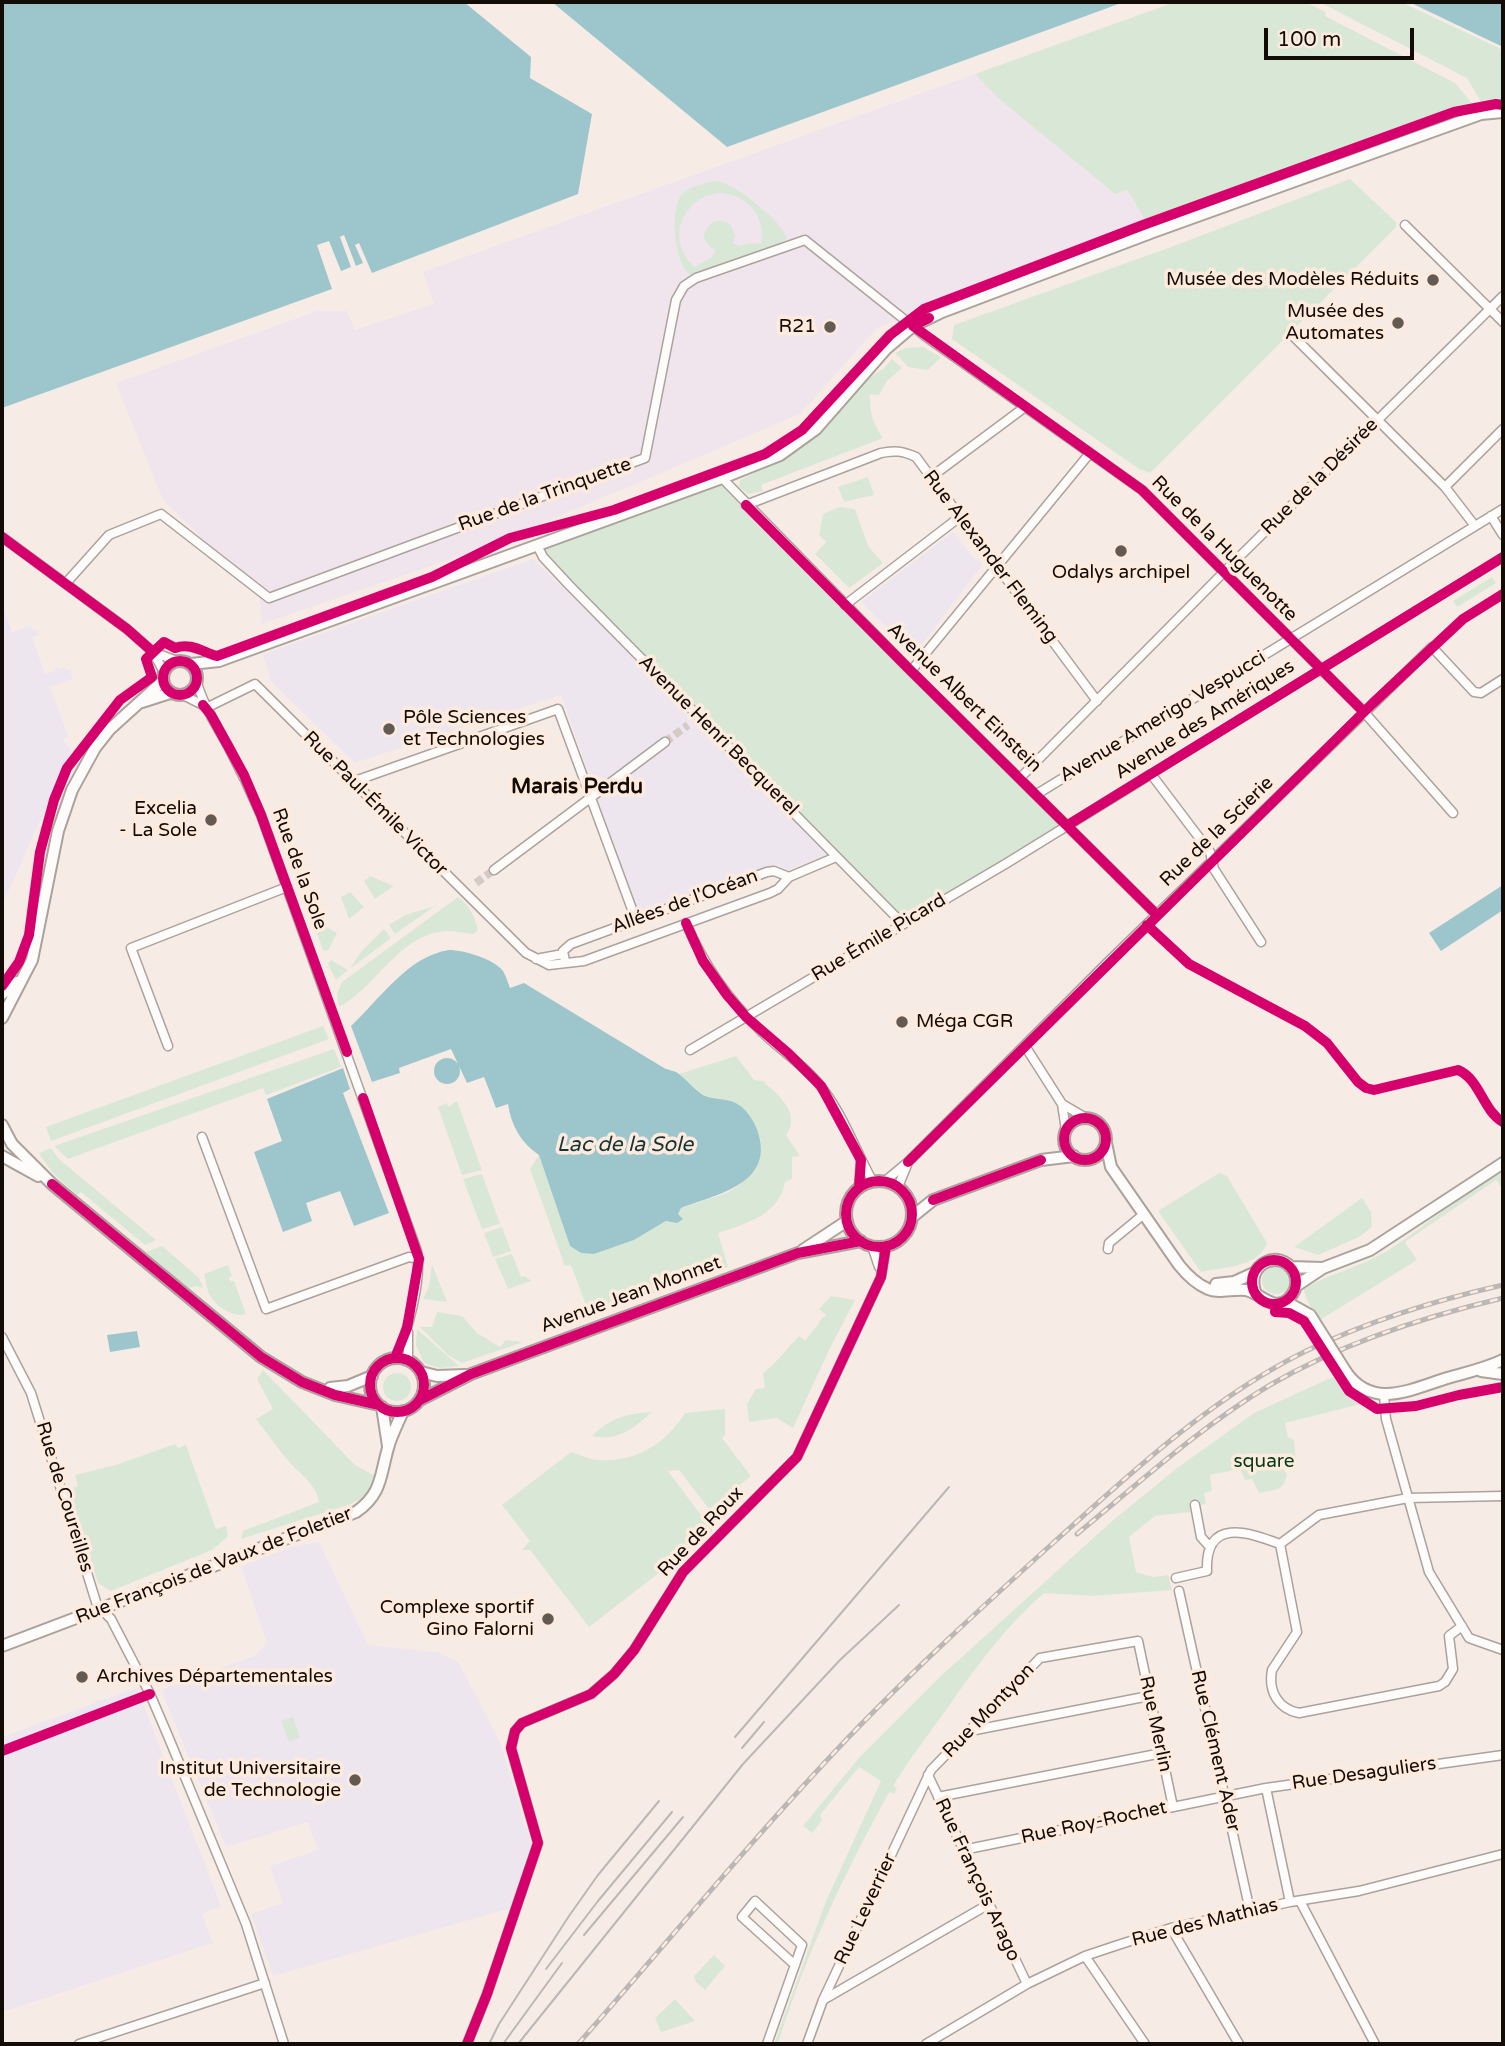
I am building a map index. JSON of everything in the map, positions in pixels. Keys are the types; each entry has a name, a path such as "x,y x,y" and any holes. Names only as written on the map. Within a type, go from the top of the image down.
{"street":[{"path":"2,537 66,583 153,652 191,664 219,661 780,455 816,429 886,349 913,326 942,312 1153,232 1481,114 1503,112"},
{"path":"1405,226 1503,322"},
{"name":"Rue de la Trinquette","path":"66,583 109,535 161,514 269,598 645,458 676,300 684,286 696,278 805,240 913,326"},
{"name":"Rue de la Désirée","path":"1020,778 1503,296"},
{"name":"Rue de la Huguenotte","path":"913,326 1142,490 1364,712 1453,813"},
{"path":"1290,333 1445,487 1475,526"},
{"path":"931,477 1025,407"},
{"path":"1445,487 1503,429"},
{"name":"Rue Alexander Fleming","path":"746,505 892,450 916,457 1097,701"},
{"path":"911,671 1090,453"},
{"name":"Avenue Albert Einstein","path":"722,478 845,605 1157,915"},
{"name":"Avenue Amerigo Vespucci","path":"1037,794 1503,509"},
{"path":"845,605 961,516"},
{"path":"1492,516 1503,535"},
{"name":"Avenue Henri Becquerel","path":"537,545 542,557 563,579 903,924"},
{"name":"Avenue des Amériques","path":"1068,825 1503,557"},
{"name":"Rue de la Scierie","path":"878,1182 908,1162 1432,647 1474,692 1480,693 1503,679"},
{"path":"153,652 170,693"},
{"path":"2,1018 35,948 58,831 72,790 95,748 110,729 142,702 171,663 177,661"},
{"path":"183,695 192,691 197,681 219,661"},
{"path":"191,664 196,671 197,681"},
{"name":"Rue de la Sole","path":"197,681 205,707 244,775 261,815 419,1259 408,1328 408,1360"},
{"name":"Rue Paul-Émile Victor","path":"205,707 255,684 526,953 549,965 564,958"},
{"path":"142,702 170,693 183,695 205,707"},
{"path":"352,782 558,709 636,920"},
{"path":"494,870 665,742"},
{"path":"1151,774 1210,852 1214,869 1261,942"},
{"name":"Rue Émile Picard","path":"691,1050 1068,825"},
{"path":"789,877 836,857"},
{"name":"Allées de l'Océan","path":"767,872 789,877 770,893 577,963 564,958 563,951 571,944 767,872"},
{"path":"168,1046 131,948 287,887"},
{"path":"686,923 711,974 746,1017 796,1060 821,1086 861,1160 878,1182"},
{"path":"2,994 22,978"},
{"path":"1025,1046 1062,1104 1069,1152 1103,1166 1121,1181"},
{"path":"1062,1104 1102,1126 1111,1167 1179,1265 1196,1282 1210,1290 1244,1290 1256,1294 1264,1301 1292,1305 1310,1315"},
{"path":"1041,1160 1076,1120 1086,1118"},
{"path":"2,1125 12,1144 52,1184 261,1357 293,1377 313,1386 335,1395 367,1400 391,1411 411,1408 419,1400 424,1388 421,1372 408,1360 395,1358 382,1363 372,1376 342,1388 313,1386"},
{"path":"202,1137 266,1309 409,1257 419,1259"},
{"path":"861,1160 859,1188 849,1203 850,1228 861,1241 872,1246 886,1246 904,1236 912,1217 933,1200 1041,1160 1099,1155 1106,1143"},
{"path":"2,1156 52,1184"},
{"name":"Rue de la Scierie","path":"898,1187 908,1162"},
{"path":"1281,1303 1287,1300 1295,1288 1323,1268 1370,1250 1503,1163"},
{"path":"859,1188 878,1182 898,1187 908,1198 912,1217"},
{"path":"908,1198 933,1200"},
{"path":"1108,1249 1109,1243 1144,1213"},
{"name":"Avenue Jean Monnet","path":"799,1253 848,1221"},
{"name":"Avenue Jean Monnet","path":"419,1400 471,1374 799,1253 861,1241"},
{"path":"872,1246 881,1277"},
{"name":"Rue de Roux","path":"467,2044 488,1994 538,1843 511,1748 515,1731 522,1723 591,1694 614,1674 634,1650 683,1572 797,1457 881,1277 886,1246"},
{"path":"1256,1294 1252,1280 1257,1268 1268,1261 1281,1261 1290,1267 1296,1280 1295,1288 1353,1382 1384,1395 1397,1394 1451,1377 1481,1371 1503,1360"},
{"path":"1290,1267 1323,1268"},
{"path":"1196,1282 1234,1282 1254,1273"},
{"name":"Rue de la Sole","path":"395,1358 408,1328"},
{"name":"Rue de Coureilles","path":"2,1337 31,1393 97,1605 111,1619 150,1694 246,1924 284,2044"},
{"path":"1481,1371 1503,1374"},
{"name":"Avenue Jean Monnet","path":"421,1372 437,1376 471,1374"},
{"path":"372,1376 371,1391 381,1406 388,1446"},
{"path":"1384,1395 1384,1409 1429,1572 1469,1638 1503,1650"},
{"path":"388,1446 403,1411"},
{"name":"Rue François de Vaux de Foletier","path":"2,1646 356,1512 370,1500 379,1487 388,1446"},
{"path":"1280,1544 1319,1515 1408,1498 1503,1496"},
{"path":"1195,1505 1201,1537 1210,1548"},
{"path":"1176,1578 1208,1571 1210,1548 1215,1539 1240,1532 1280,1544"},
{"path":"1280,1544 1297,1632 1270,1675 1276,1700 1289,1712 1299,1713 1439,1686 1453,1669 1449,1636 1462,1626"},
{"name":"Rue Clément Ader","path":"1179,1591 1250,1911"},
{"name":"Rue Merlin","path":"1138,1641 1173,1807"},
{"name":"Rue Montyon","path":"928,1775 1040,1658 1138,1641"},
{"path":"970,1731 1149,1696"},
{"path":"987,1713 991,1727"},
{"path":"921,1790 936,1793 1162,1753"},
{"name":"Rue Desaguliers","path":"1224,1796 1266,1787 1503,1755"},
{"name":"Rue Leverrier","path":"807,2044 823,2000 928,1775"},
{"name":"Rue François Arago","path":"928,1775 1027,1984"},
{"path":"1266,1787 1290,1902"},
{"name":"Rue Roy-Rochet","path":"963,1850 1224,1796"},
{"name":"Rue des Mathias","path":"926,2044 1027,1984 1085,1956 1171,1928 1290,1902 1359,1891 1503,1854"},
{"path":"767,2044 795,1965 802,1945 755,1901 742,1917 795,1965"},
{"path":"1300,1901 1376,2044"},
{"path":"823,2000 989,1904"},
{"path":"1171,1928 1239,2044"},
{"path":"1085,1956 1144,2044"},
{"path":"835,1975 847,1986"},
{"path":"79,2044 265,1983"}],"shaded area":[{"path":"975,74 999,99 1115,194 1127,190 1146,221 1143,225 877,328 800,414 489,546 262,624 259,594 163,500 116,383 317,311 347,311 355,330 434,304 423,272"},
{"path":"953,532 972,556 983,564 914,655 861,602"},
{"name":"Pôle Sciences et Technologies","path":"533,559 645,668 827,855 788,870 776,864 638,914 561,695 355,763 271,682 263,654"},
{"path":"2,604 12,632 30,626 40,634 32,637 45,674 56,667 65,667 66,670 69,669 73,679 50,687 68,735 63,741 72,750 2,905"},
{"name":"Institut Universitaire de Technologie","path":"319,1542 368,1645 437,1652 458,1662 500,1742 531,1843 511,1908 273,1976 251,1914 283,1903 270,1866 318,1850 308,1822 226,1847 161,1690 254,1656 267,1643 241,1566 291,1547"},
{"path":"137,1688 221,1906 202,1914 213,1943 2,2012 2,1737 95,1703 96,1700"}],"green space":[{"path":"1175,2 1305,2 1326,12 1325,16 1455,83 1481,114 1153,232 1143,225 1146,221 1127,190 1115,194 999,99 975,74"},
{"path":"1319,2 1401,2 1503,50 1503,106 1484,107 1467,78"},
{"path":"1350,179 1396,222 1396,227 1150,473 1139,469 952,339 954,325"},
{"path":"718,181 757,204 776,222 787,238 779,245 691,276 685,269 677,249 675,224 678,202 682,194 689,189","holes":["719,193 738,197 752,208 760,224 761,244 739,246 733,243 735,235 730,224 712,222 704,238 710,247 716,250 712,257 695,267 686,257 681,245 681,222 695,203"]},
{"path":"923,347 941,357 928,370 908,367 895,353 906,348"},
{"path":"892,359 902,368 887,381 879,395 870,394 872,417 883,438 761,485 763,491 748,494 739,487 740,480 774,464 811,440 870,377"},
{"path":"868,477 874,495 844,502 838,487"},
{"path":"722,478 1068,825 903,924 569,585 537,545"},
{"path":"840,507 855,509 868,546 883,563 849,588 815,554 826,542 819,535 823,514"},
{"path":"1492,577 1496,583 1457,607 1453,601"},
{"path":"370,876 394,886 375,899 364,881"},
{"path":"350,892 364,907 349,919 341,897"},
{"path":"458,897 471,911 478,930 473,934 446,931 429,934 415,941 353,998 339,1007 337,994 342,982"},
{"path":"435,906 395,934 389,925 405,915"},
{"path":"312,919 337,933 328,951 323,950"},
{"path":"384,929 391,938 350,969 360,953"},
{"path":"331,960 348,970 336,980 328,964"},
{"path":"323,1026 329,1039 51,1141 46,1127"},
{"path":"334,1049 341,1067 266,1095 263,1088 68,1159 54,1146"},
{"path":"736,1056 754,1080 763,1081 781,1098 790,1112 790,1127 786,1135 800,1156 792,1157 792,1179 785,1182 782,1193 769,1210 750,1221 718,1233 728,1267 590,1316 571,1265 565,1266 530,1169 539,1155 570,1246 581,1253 594,1254 634,1240 667,1221 682,1219 678,1214 681,1208 727,1193 742,1183 711,1098 679,1074"},
{"path":"457,1101 482,1170 462,1175 438,1107 447,1103 448,1107"},
{"path":"51,1148 59,1159 156,1240 145,1245 81,1192 77,1195 71,1190 51,1171 39,1153"},
{"path":"1503,1172 1503,1189 1496,1180 1405,1242 1417,1260 1320,1320 1304,1289 1387,1251"},
{"path":"1219,1173 1227,1176 1267,1243 1256,1257 1248,1262 1201,1272 1158,1211"},
{"path":"482,1174 500,1224 482,1229 463,1179"},
{"path":"1362,1198 1371,1212 1372,1227 1359,1237 1318,1255 1294,1247"},
{"path":"502,1227 511,1251 493,1257 484,1233"},
{"path":"162,1246 199,1278 203,1288 189,1288 146,1252"},
{"path":"512,1254 521,1277 525,1276 531,1281 508,1289 495,1259"},
{"path":"432,1264 447,1302 423,1299 429,1286"},
{"path":"228,1265 232,1276 229,1277 231,1282 234,1281 246,1314 236,1315 227,1311 214,1301 208,1292 204,1274"},
{"path":"1276,1266 1286,1270 1290,1280 1286,1290 1276,1294 1266,1290 1262,1280 1266,1270"},
{"path":"831,1296 855,1300 793,1428 777,1418 749,1422 747,1404 756,1389 765,1388 763,1373 799,1336 805,1341 826,1315 819,1309"},
{"path":"437,1312 462,1316 477,1333 500,1347 506,1340 523,1342 462,1363 448,1355 420,1327 432,1327"},
{"path":"563,1314 570,1325 554,1331 550,1319"},
{"path":"417,1329 459,1366 440,1368 424,1363 416,1345"},
{"path":"263,1370 355,1465 375,1476 368,1494 351,1504 241,1539 243,1531 319,1502 312,1485 290,1463 256,1419 273,1409 257,1379"},
{"path":"397,1373 407,1377 411,1387 407,1397 397,1401 387,1397 383,1387 387,1377"},
{"name":"square","path":"1339,1374 1349,1391 1369,1402 1285,1423 1288,1437 1294,1440 1296,1462 1286,1464 1283,1469 1287,1474 1281,1487 1259,1493 1252,1479 1245,1480 1240,1469 1210,1475 1212,1491 1204,1493 1206,1504 1190,1506 1190,1512 1155,1516 1129,1537 1136,1572 1153,1577 1168,1575 1172,1590 1092,1596 1044,1593 991,1648 893,1786 897,1788 894,1794 890,1792 887,1796 826,1917 778,2044 774,2044 826,1901 881,1781 859,1767 820,1815 822,1820 812,1833 803,1826 858,1759 942,1675 1111,1522 1177,1468 1254,1413"},
{"path":"725,1409 725,1435 722,1438 751,1476 709,1509 679,1470 668,1471 713,1531 589,1627 530,1550 522,1550 530,1541 502,1505 571,1452 597,1460 636,1455 659,1442 685,1413"},
{"path":"652,1412 618,1435 592,1436 619,1418"},
{"path":"175,1444 178,1448 186,1445 216,1529 226,1526 228,1536 212,1550 111,1591 98,1583 68,1489 78,1486 75,1475 116,1465"},
{"path":"293,1717 300,1738 289,1742 281,1721"},
{"path":"714,1955 725,1966 705,1990 696,1982 694,1976"},
{"path":"675,1999 695,2021 661,2032 655,2018"}],"water":[{"path":"2,2 464,2 531,57 530,78 592,114 578,194 372,273 359,243 355,245 363,263 356,266 344,235 340,237 351,267 341,271 329,241 317,245 332,289 2,408"},
{"path":"552,2 1124,2 727,147"},
{"path":"1409,2 1503,2 1503,47"},
{"path":"1503,885 1503,910 1441,951 1429,933"},
{"name":"Lac de la Sole","path":"449,950 486,959 503,971 510,988 524,983 664,1068 678,1073 703,1095 739,1105 749,1115 759,1136 761,1153 757,1166 749,1177 724,1192 681,1208 678,1214 683,1219 677,1223 666,1221 634,1240 594,1254 581,1253 570,1246 539,1155 518,1133 508,1104 496,1108 484,1077 467,1083 451,1049 399,1068 400,1073 372,1082 351,1026 408,970 434,954"},
{"path":"447,1058 456,1062 460,1071 456,1080 447,1084 438,1080 434,1071 438,1062"},
{"path":"343,1068 350,1089 343,1093 389,1213 354,1226 340,1191 306,1203 312,1221 283,1232 254,1152 282,1141 267,1099"},
{"path":"137,1331 140,1347 110,1352 107,1335"}],"tunnel":[{"path":"665,742 688,725"},
{"path":"476,883 494,870"}],"tram line":[{"path":"735,1737 949,1487"},
{"path":"518,2044 743,1764 840,1660 899,1605"},
{"path":"742,1748 764,1722"},
{"path":"489,2044 499,2024 569,1916 598,1875 659,1801"},
{"path":"546,1969 672,1812"},
{"path":"584,1935 683,1817"},
{"path":"503,2044 562,1963"}],"railway":[{"path":"578,2044 777,1815 870,1715 1000,1591 1174,1438 1238,1391 1306,1351 1403,1312 1503,1285"},
{"path":"1077,1534 1219,1419 1297,1370 1384,1333 1503,1298"}],"cycle path":[{"path":"2,986 19,962 29,935 40,852 54,800 67,768 120,700 152,677 146,659 164,642 175,648 191,647 217,656 432,577 510,538 614,510 765,454 802,430 890,335 924,309 1143,225 1454,112 1503,105"},
{"path":"929,318 913,326 1142,490 1364,712"},
{"path":"746,505 1157,915"},
{"path":"2,537 127,629 153,652"},
{"path":"1068,825 1503,557"},
{"path":"908,1162 1372,704 1463,619 1503,594"},
{"path":"180,661 192,666 197,678 192,690 180,695 168,690 163,678 168,666 180,661"},
{"path":"203,705 244,775 261,815 347,1052"},
{"path":"686,923 703,961 727,995 746,1017 821,1086 861,1160 859,1188"},
{"path":"1147,925 1189,964 1305,1026 1327,1043 1358,1082 1366,1088 1374,1090 1458,1070 1472,1080 1496,1117 1503,1122"},
{"path":"363,1098 419,1259 407,1328 395,1358"},
{"path":"1085,1118 1100,1124 1106,1139 1100,1154 1085,1160 1070,1154 1064,1139 1070,1124 1085,1118"},
{"path":"933,1200 1041,1160"},
{"path":"879,1181 902,1191 912,1214 902,1237 879,1247 856,1237 846,1214 856,1191 879,1181"},
{"path":"52,1184 261,1357 302,1382 335,1395 379,1405"},
{"path":"420,1400 471,1374 798,1253 861,1241"},
{"path":"467,2044 487,1994 538,1843 511,1748 515,1731 522,1723 591,1694 614,1674 634,1650 683,1572 797,1457 881,1277 886,1246"},
{"path":"1274,1260 1289,1267 1296,1282 1289,1297 1274,1304 1259,1297 1252,1282 1259,1267 1274,1260"},
{"path":"1276,1304 1275,1312 1289,1313 1304,1321 1349,1391 1377,1409 1416,1406 1503,1387"},
{"path":"397,1358 416,1366 424,1385 416,1404 397,1412 378,1404 370,1385 378,1366 397,1358"},
{"path":"2,1751 150,1694"}],"place":[{"name":"Musée des Modèles Réduits","path":"1433,280"},
{"name":"Musée des Automates","path":"1398,323"},
{"name":"R21","path":"830,327"},
{"name":"Odalys archipel","path":"1121,551"},
{"name":"Pôle Sciences et Technologies","path":"389,729"},
{"name":"Excelia - La Sole","path":"211,820"},
{"name":"Méga CGR","path":"902,1022"},
{"name":"Complexe sportif Gino Falorni","path":"548,1619"},
{"name":"Archives Départementales","path":"82,1677"},
{"name":"Institut Universitaire de Technologie","path":"355,1780"}],"district":[{"name":"Marais Perdu","path":"577,787"}]}
